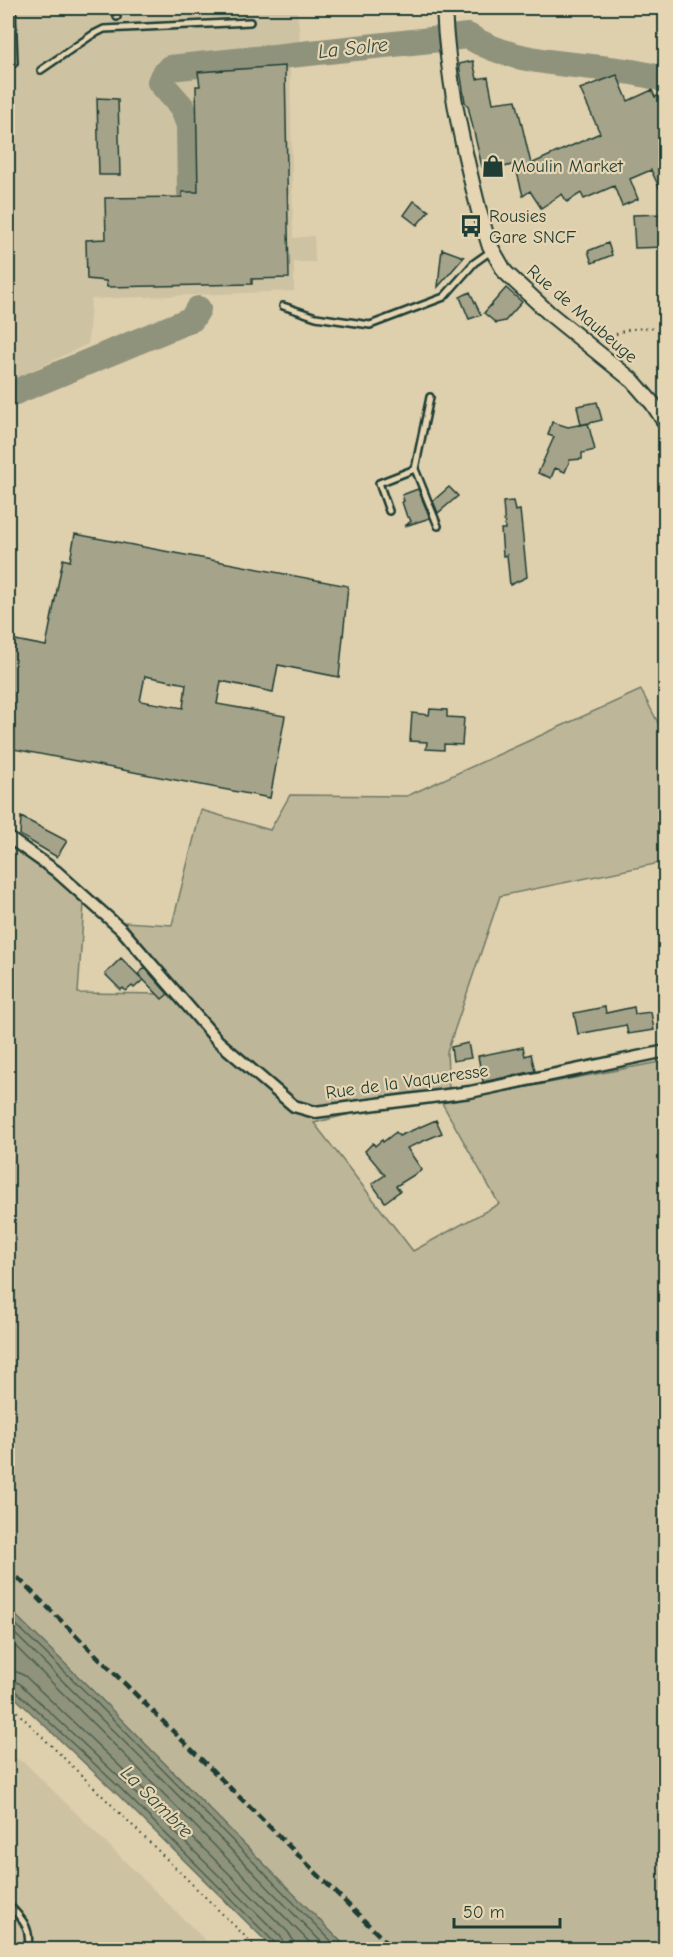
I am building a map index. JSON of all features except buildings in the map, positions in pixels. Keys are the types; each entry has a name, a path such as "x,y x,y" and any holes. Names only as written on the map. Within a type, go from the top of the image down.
{"street":[{"name":"Rue de Maubeuge","path":"444,8 451,87 478,211 492,251 499,264 513,280 644,393 666,424"},
{"name":"Rue de la Vaqueresse","path":"8,837 56,871 102,910 159,971 186,1006 218,1041 294,1106 315,1112 470,1092 666,1051"}],"lane":[{"path":"12,8 14,63"},
{"path":"116,8 117,17"},
{"path":"41,70 104,29 250,22"},
{"path":"282,306 315,317 370,325 444,297 474,262 492,251"},
{"path":"430,397 416,469 438,526"},
{"path":"389,511 379,483 416,469"},
{"path":"8,1904 22,1920 30,1934 27,1950"}],"path":[{"path":"594,350 617,332 642,328 666,328"},
{"path":"8,1703 259,1950"}],"shaded area":[{"path":"8,8 120,8 122,13 179,8 297,8 300,41 290,62 293,238 314,236 315,262 294,262 294,291 91,299 88,344 8,382"},
{"path":"641,690 665,736 665,862 500,896 447,1052 449,1089 314,1123 413,1251 499,1204 442,1103 665,1061 665,1949 348,1949 8,1608 8,843 23,852 84,903 78,993 169,994 125,922 172,925 201,810 270,830 290,795 407,796"},
{"path":"8,1754 26,1764 214,1949 8,1949"}],"water":[{"name":"La Sambre","path":"8,1608 348,1949 274,1949 113,1790 8,1691"}],"waterway":[{"name":"La Solre","path":"190,192 189,125 182,107 160,82 170,68 468,36 514,55 641,74 666,80"},
{"name":"La Solre","path":"8,395 192,319 198,309"}],"railway":[{"path":"8,1568 394,1950"}],"place":[{"name":"Moulin Market","path":"493,166"},
{"name":"Rousies Gare SNCF","path":"471,226"}]}
